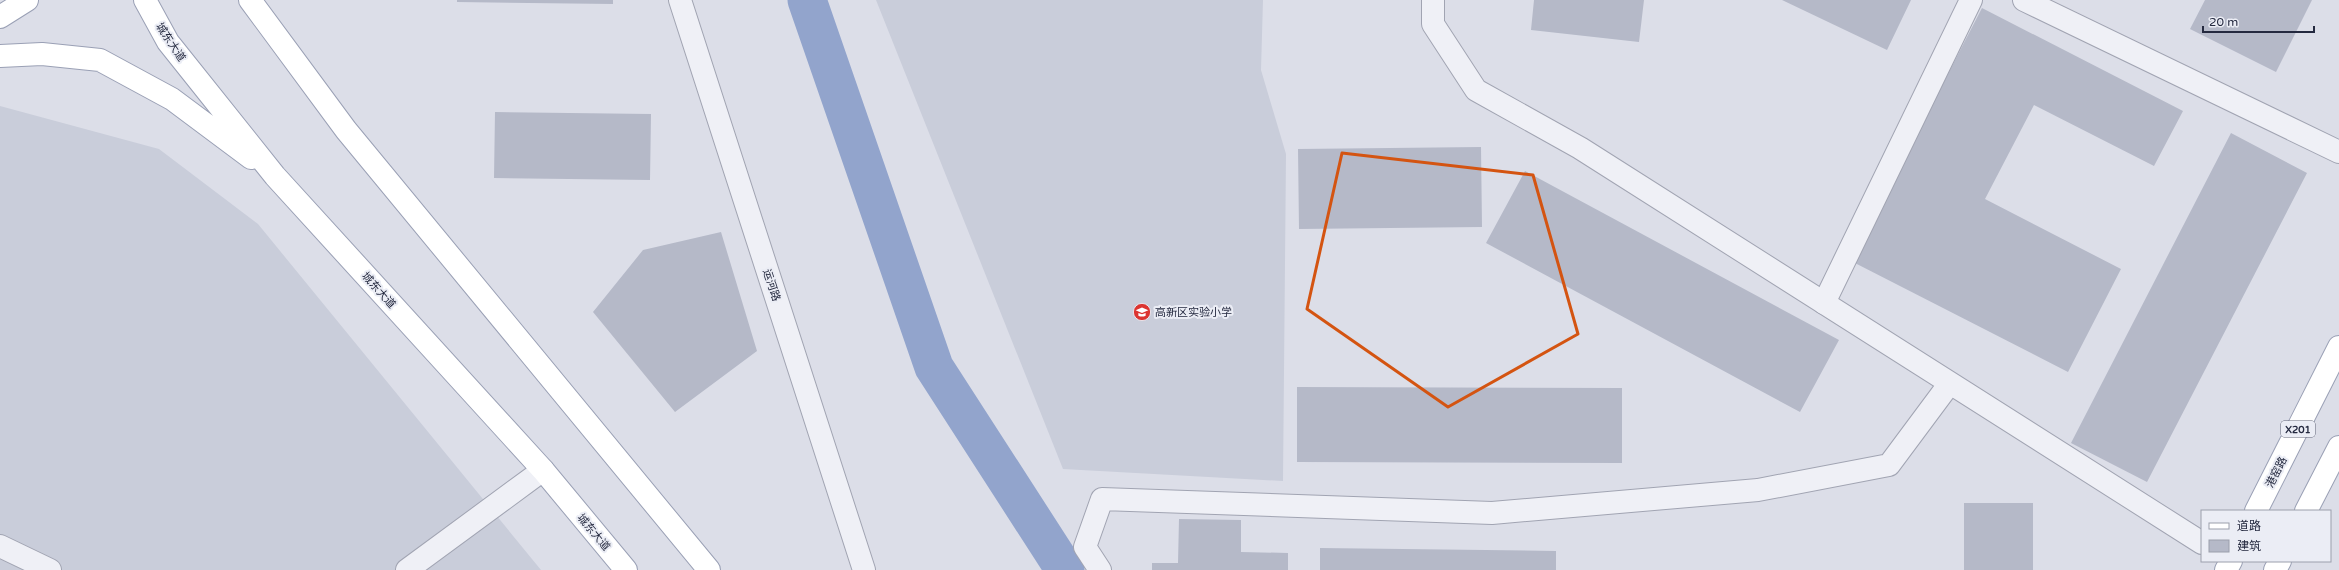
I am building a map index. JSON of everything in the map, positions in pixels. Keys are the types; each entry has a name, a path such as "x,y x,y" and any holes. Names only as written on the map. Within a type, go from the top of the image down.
{"main road":[{"path":"0,16 27,0"},
{"name":"城东大道","path":"145,0 168,42 275,176 543,470 626,570"},
{"path":"250,0 346,130 709,570"},
{"path":"0,56 42,54 100,60 172,99 275,176"},
{"name":"港窑路","path":"2257,510 2339,346"},
{"path":"2307,510 2339,447"}],"street":[{"name":"运河路","path":"680,0 864,570"},
{"path":"1434,0 1433,24 1476,90 1580,148 2201,542"},
{"path":"1824,303 1971,0"},
{"path":"2024,0 2339,152"},
{"path":"1100,570 1085,547 1102,498 1492,513 1758,490 1888,465 1950,383"},
{"path":"407,570 543,470"},
{"path":"0,546 50,570"}],"highlighted area":[{"path":"1342,153 1533,175 1578,334 1448,407 1307,309"}],"shaded area":[{"name":"高新区实验小学","path":"876,0 1263,0 1261,70 1286,154 1283,481 1063,469"},
{"path":"0,106 159,149 258,224 541,570 0,570"}],"building":[{"path":"457,0 613,0 613,4 457,2"},
{"path":"1534,0 1644,0 1639,42 1531,30"},
{"path":"1782,0 1911,0 1887,50"},
{"path":"2205,0 2312,0 2276,72 2190,29"},
{"path":"1982,8 2183,111 2154,166 2034,105 1985,199 2121,269 2068,372 1851,261"},
{"path":"495,112 651,114 650,180 494,178"},
{"path":"2231,133 2307,173 2147,482 2071,443"},
{"path":"1481,147 1482,227 1299,229 1298,149"},
{"path":"1525,171 1839,340 1800,412 1486,243"},
{"path":"721,232 757,351 675,412 593,312 643,250"},
{"path":"1297,387 1622,388 1622,463 1297,462"},
{"path":"1964,503 2033,503 2033,570 1964,570"},
{"path":"1179,519 1241,520 1241,552 1288,553 1288,570 1152,570 1152,563 1178,563"},
{"path":"1320,548 1556,551 1556,570 1320,570"}],"waterway":[{"path":"807,0 934,367 1065,570"}],"place":[{"name":"高新区实验小学","path":"1142,312"}]}
